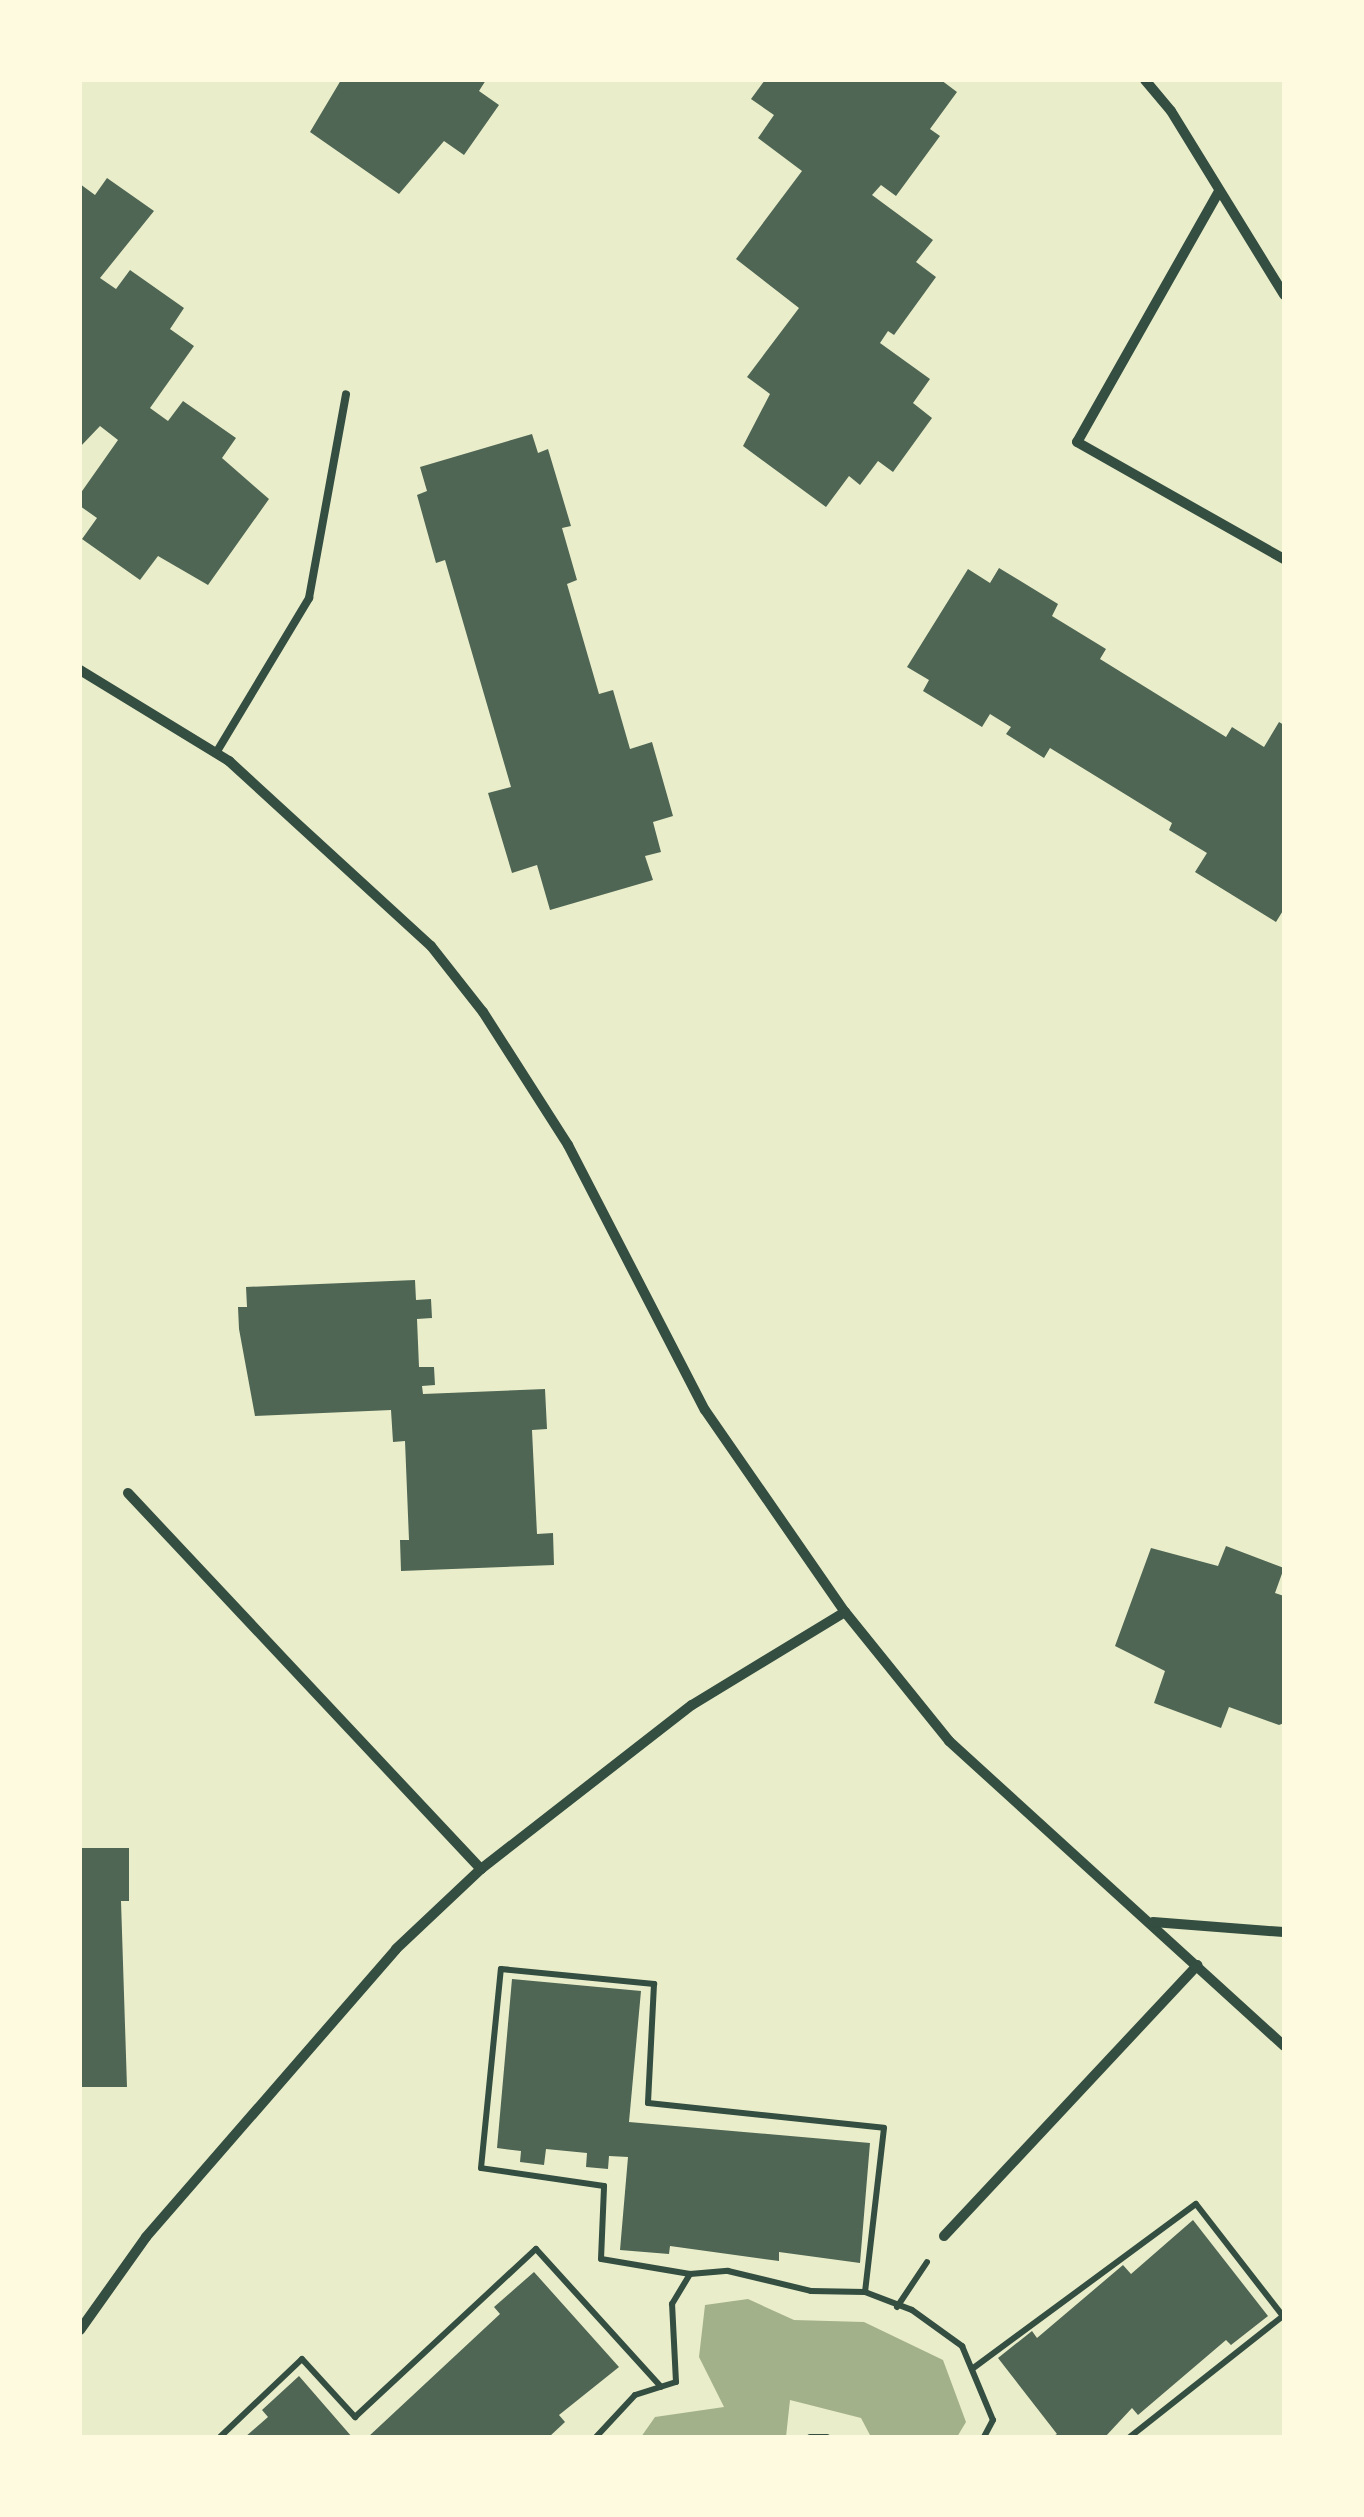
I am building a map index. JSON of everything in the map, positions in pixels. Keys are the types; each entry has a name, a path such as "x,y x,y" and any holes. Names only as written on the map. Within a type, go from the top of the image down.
{"street":[{"path":"1146,80 1172,111 1218,193 1284,294"},
{"path":"1218,193 1077,442 1284,558"},
{"path":"80,670 216,753 431,946 483,1012 568,1145 705,1410 845,1612 949,1742 1152,1922 1284,2046"},
{"path":"128,1493 481,1869"},
{"path":"80,2330 146,2238 383,1964 481,1869 692,1706 845,1612"},
{"path":"1152,1922 1284,1932"},
{"path":"944,2236 1198,1966"}],"lane":[{"path":"216,753 309,598 346,394"}],"path":[{"path":"865,2292 884,2128 648,2102 654,1984 501,1969 480,2168 604,2186 601,2259 690,2274 728,2270 811,2291 865,2292 912,2310 962,2346 993,2420 984,2437"},
{"path":"972,2368 1196,2204 1283,2316 1130,2437"},
{"path":"897,2307 944,2236"},
{"path":"220,2437 302,2360 356,2417 536,2249 661,2386"},
{"path":"596,2437 636,2394 676,2382 672,2304 690,2274"},
{"path":"810,2437 826,2437"}],"shaded area":[{"path":"748,2299 794,2320 864,2322 943,2360 966,2422 957,2437 871,2437 861,2418 790,2400 786,2437 641,2437 655,2417 724,2407 699,2357 705,2305"}],"building":[{"path":"341,80 486,80 479,91 499,105 464,155 444,141 399,194 310,132"},
{"path":"765,80 941,80 957,92 930,129 940,136 896,196 881,185 872,195 933,240 916,262 936,277 894,335 888,331 880,343 930,379 913,403 932,418 893,472 878,461 860,485 849,476 826,507 743,446 770,394 747,377 799,308 736,259 802,171 758,138 774,115 751,99"},
{"path":"107,178 154,211 100,278 116,289 130,270 184,308 170,329 194,346 150,408 168,421 183,401 236,438 222,458 269,499 208,585 158,556 140,580 82,539 97,518 80,506 80,494 118,440 100,426 80,447 80,184 95,195"},
{"path":"532,434 538,453 548,449 571,526 562,528 577,580 567,584 599,694 613,690 630,749 652,742 673,816 653,822 661,852 645,856 653,880 550,910 537,865 512,873 488,793 511,787 445,560 436,563 417,495 427,491 420,467"},
{"path":"999,568 1058,604 1052,616 1106,649 1100,659 1226,737 1232,727 1264,747 1279,722 1284,725 1284,909 1276,922 1195,872 1207,853 1169,830 1172,823 1050,748 1044,758 1006,734 1011,727 990,714 982,727 923,691 929,680 907,667 968,569 990,583"},
{"path":"415,1280 416,1300 431,1299 432,1318 417,1319 419,1367 434,1367 435,1385 422,1386 423,1394 545,1389 547,1429 532,1430 537,1534 553,1533 554,1565 401,1571 400,1540 409,1540 405,1441 393,1442 391,1410 255,1416 239,1329 238,1307 247,1307 246,1287"},
{"path":"1226,1546 1284,1568 1275,1593 1284,1596 1284,1723 1279,1725 1229,1707 1221,1728 1154,1703 1165,1671 1115,1646 1151,1548 1218,1566"},
{"path":"80,1848 129,1848 129,1901 121,1901 127,2087 80,2087"},
{"path":"512,1979 641,1991 629,2122 870,2143 860,2263 779,2252 779,2261 670,2246 669,2254 620,2250 628,2157 609,2156 608,2169 586,2167 587,2153 546,2149 544,2165 520,2162 521,2151 497,2148"},
{"path":"1193,2220 1268,2316 1231,2345 1226,2340 1138,2415 1132,2408 1105,2437 1052,2437 1057,2434 998,2358 1032,2331 1037,2338 1123,2265 1131,2274"},
{"path":"534,2272 619,2367 559,2415 565,2422 549,2437 368,2437 500,2314 494,2307"},
{"path":"299,2376 352,2437 245,2437 268,2417 262,2410"}]}
